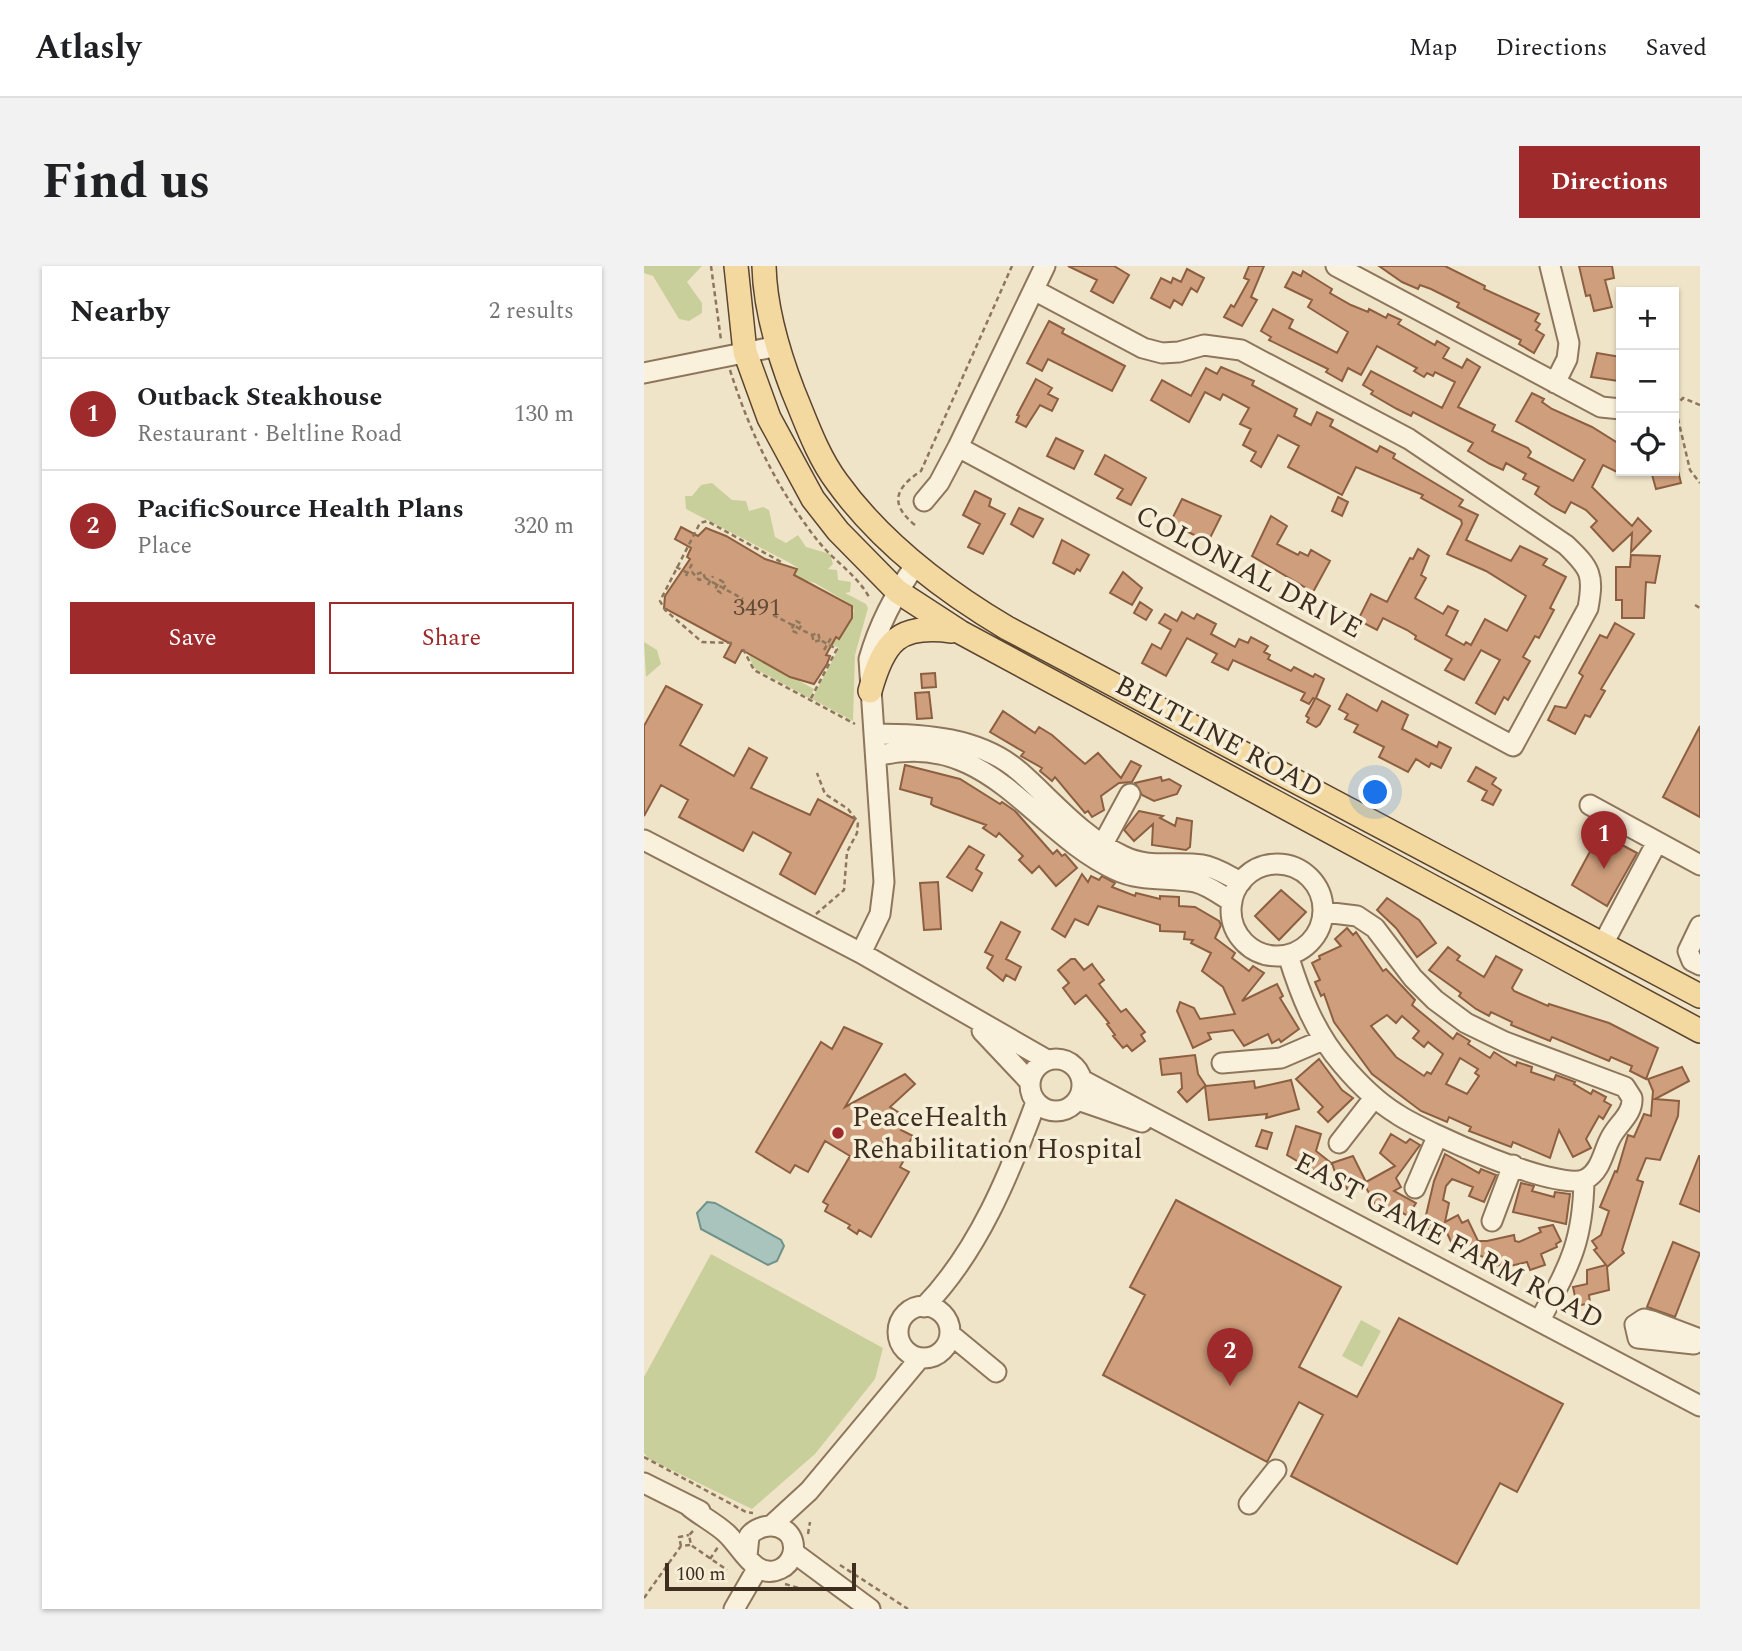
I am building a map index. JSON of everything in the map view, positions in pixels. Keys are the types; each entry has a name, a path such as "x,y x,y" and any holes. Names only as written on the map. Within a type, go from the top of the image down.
{"main road":[{"name":"BELTLINE ROAD","path":"736,266 745,352 769,418 813,499 838,531 897,591 960,632 1700,1031"},
{"name":"BELTLINE ROAD","path":"764,266 778,346 814,442 837,482 870,521 915,565 967,605 1007,628 1700,996"},
{"path":"870,691 878,663 889,645 905,631 927,628 960,632"}],"street":[{"path":"924,501 939,483 958,447 1045,266"},
{"path":"1336,266 1601,407 1616,408"},
{"path":"1550,266 1569,344 1567,359 1555,383"},
{"name":"COLONIAL DRIVE","path":"958,447 1513,746 1588,608 1593,583 1587,564 1566,545 1409,439 1241,350 1224,345 1204,345 1162,353 1143,348 1034,290"},
{"path":"644,373 778,346"},
{"path":"862,953 875,928 883,892 877,755 873,734 869,659 878,627 897,591 915,565"},
{"path":"873,734 932,736 990,753 1019,771 1121,872 1142,878 1196,882 1232,902"},
{"path":"877,755 912,751 968,763 1003,783 1072,844 1140,862 1203,865 1241,882"},
{"path":"1099,852 1130,794"},
{"path":"1590,805 1700,865"},
{"path":"644,840 862,953 1047,1060 1069,1062 1080,1090 1066,1110 1043,1107"},
{"path":"1603,944 1657,842"},
{"path":"1265,866 1293,867 1316,885 1324,912 1313,939 1288,955 1273,956 1246,944 1237,932 1232,918 1232,902 1241,882 1265,866"},
{"path":"1288,955 1306,1007 1323,1040 1374,1098 1437,1137 1513,1165 1558,1179 1584,1180 1594,1173 1616,1126 1629,1113 1632,1098 1625,1087 1505,1042 1466,1023 1435,1000 1413,978 1375,928 1357,916 1324,912"},
{"path":"1700,926 1688,951 1692,961 1700,965"},
{"path":"959,1009 1030,1082 1043,1107"},
{"path":"1222,1063 1281,1058 1323,1040"},
{"path":"1030,1082 1039,1065 1047,1060"},
{"name":"EAST GAME FARM ROAD","path":"1080,1090 1171,1127 1700,1406"},
{"path":"1339,1143 1374,1098"},
{"path":"924,1307 958,1268 1043,1107"},
{"path":"1415,1188 1437,1137"},
{"path":"1492,1221 1513,1165"},
{"path":"1540,1320 1570,1263 1581,1234 1584,1180"},
{"path":"946,1334 932,1308 910,1311 900,1322 899,1337 913,1354 932,1357 946,1334 958,1268"},
{"path":"734,1609 752,1562 746,1543 809,1491 886,1396 913,1354"},
{"path":"1249,1504 1276,1470"},
{"path":"644,1483 690,1507 725,1533 752,1562 848,1594"},
{"path":"777,1571 790,1560 798,1543 809,1491"},
{"path":"690,1507 788,1533 848,1594 870,1609"}],"path":[{"path":"711,266 722,341"},
{"path":"915,525 899,510 898,495 905,484 921,471 1012,266"},
{"path":"1700,405 1683,398 1675,406 1690,470 1700,482"},
{"path":"732,643 702,642 662,606 661,596 700,523 707,521 783,563"},
{"path":"711,530 713,525"},
{"path":"687,575 692,564"},
{"path":"676,567 687,575 703,572 709,583 717,585 715,589 721,593 723,588 743,599"},
{"path":"709,583 713,576"},
{"path":"1695,605 1700,608"},
{"path":"773,615 794,626 791,630 797,633 800,629 812,635 814,642 820,640 837,649 810,700"},
{"path":"807,632 809,627"},
{"path":"824,650 831,638"},
{"path":"743,649 754,670 855,724"},
{"path":"810,927 824,905 844,890 847,852 857,833 858,822 848,808 825,794 817,773"},
{"path":"644,1457 738,1508"},
{"path":"798,1543 810,1522"},
{"path":"644,1598 681,1546 679,1537 689,1535 693,1531"},
{"path":"689,1535 691,1545"},
{"path":"681,1546 691,1545 727,1570"},
{"path":"710,1559 719,1545"},
{"path":"838,1564 908,1609"}],"green space":[{"path":"644,266 702,266 687,282 702,303 702,313 689,321 679,319 653,276 644,273"},
{"path":"712,483 732,500 746,501 749,511 763,507 769,510 775,537 786,543 798,535 806,547 830,554 833,564 828,569 837,570 838,580 851,582 850,592 845,593 866,604 868,608 855,655 853,721 812,699 839,648 829,643 836,637 839,638 854,611 852,605 815,583 793,577 798,568 790,563 686,509 685,496 692,496 701,485"},
{"path":"644,642 657,650 661,664 646,677"},
{"path":"748,653 814,689 809,698 754,668"},
{"path":"711,1254 883,1348 875,1379 815,1454 752,1509 649,1459 644,1453 644,1377"},
{"path":"1361,1320 1381,1331 1362,1367 1342,1356"}],"water":[{"path":"707,1202 715,1203 781,1240 784,1246 777,1261 768,1265 701,1229 697,1213"}],"building":[{"path":"1068,266 1114,266 1129,275 1113,303 1091,291 1097,280"},
{"path":"1249,266 1264,266 1251,297 1257,300 1242,326 1224,317 1231,305 1234,307 1249,280 1244,278"},
{"path":"1379,266 1445,266 1485,286 1484,289 1539,314 1535,321 1540,324 1536,330 1544,335 1534,353 1519,344 1521,340 1457,307 1459,303 1431,289 1420,285 1418,289 1402,282"},
{"path":"1579,266 1612,266 1614,278 1605,280 1612,307 1594,311 1590,295 1586,296"},
{"path":"1187,269 1204,278 1197,292 1191,288 1182,305 1174,300 1170,308 1151,298 1161,278 1171,283 1173,278 1181,282"},
{"path":"1303,271 1332,289 1330,293 1351,305 1368,312 1369,309 1386,318 1388,314 1401,320 1398,324 1435,345 1437,341 1449,348 1443,358 1462,368 1467,359 1480,367 1458,407 1495,425 1492,431 1528,448 1531,452 1528,457 1573,481 1585,460 1516,421 1532,393 1544,399 1542,402 1552,409 1592,427 1616,442 1616,472 1603,465 1592,487 1632,526 1638,518 1651,531 1631,552 1632,533 1613,551 1591,527 1597,521 1586,510 1571,502 1565,513 1552,506 1535,494 1539,487 1523,479 1526,474 1506,463 1503,470 1490,464 1468,451 1473,443 1413,412 1411,416 1397,409 1371,394 1373,391 1363,385 1371,371 1442,408 1455,382 1435,372 1433,376 1427,373 1424,377 1414,371 1417,368 1377,346 1361,375 1348,368 1342,381 1326,372 1328,369 1269,340 1271,337 1261,331 1273,309 1293,320 1289,328 1337,353 1348,332 1308,307 1312,300 1285,287 1293,272 1301,276"},
{"path":"1049,321 1064,329 1062,333 1125,366 1112,391 1048,359 1042,371 1027,363"},
{"path":"1597,353 1616,356 1616,381 1591,377"},
{"path":"1221,367 1254,381 1252,385 1297,409 1294,416 1311,425 1317,412 1333,420 1330,426 1377,452 1380,446 1395,454 1393,458 1463,500 1459,506 1478,515 1466,540 1511,561 1520,546 1547,559 1543,565 1566,577 1550,608 1554,610 1539,638 1535,636 1523,657 1530,661 1508,700 1504,697 1495,714 1476,703 1500,660 1481,650 1464,680 1445,670 1452,659 1415,639 1416,636 1407,630 1383,618 1377,630 1358,620 1371,594 1387,602 1410,558 1413,559 1418,549 1429,556 1421,575 1426,578 1415,598 1443,614 1448,606 1458,611 1446,635 1464,645 1466,642 1471,645 1485,619 1507,631 1526,596 1486,571 1447,554 1462,524 1461,520 1421,498 1423,495 1356,467 1342,495 1288,467 1299,446 1278,435 1261,467 1251,461 1256,452 1243,445 1251,429 1240,424 1249,408 1223,394 1220,400 1205,392 1189,422 1151,400 1162,380 1191,396 1206,368 1217,374"},
{"path":"1036,379 1052,388 1048,394 1058,399 1052,411 1040,405 1026,427 1016,422 1019,416 1017,415"},
{"path":"1056,438 1083,451 1074,469 1047,456"},
{"path":"1105,455 1146,478 1131,505 1117,498 1123,489 1095,474"},
{"path":"1679,475 1681,483 1656,489 1652,476"},
{"path":"975,491 991,499 989,506 1005,514 983,554 968,547 980,524 963,515"},
{"path":"1338,497 1348,502 1342,516 1332,511"},
{"path":"1182,499 1221,516 1208,542 1170,523"},
{"path":"1019,508 1043,519 1033,537 1011,524"},
{"path":"1271,516 1287,526 1277,544 1298,555 1300,552 1308,556 1311,550 1330,561 1313,592 1252,556"},
{"path":"681,527 698,536 706,528 726,536 765,559 797,569 794,575 852,606 852,618 839,639 836,637 826,655 830,656 827,664 814,684 790,677 742,650 735,663 724,657 731,644 664,608 665,596 690,559 687,557 691,548 675,539"},
{"path":"1062,540 1089,555 1080,571 1077,569 1074,574 1053,563"},
{"path":"1631,555 1660,556 1655,583 1646,582 1644,618 1622,618 1622,600 1616,600 1616,567 1630,567"},
{"path":"1123,572 1142,588 1132,605 1110,593"},
{"path":"1140,602 1152,610 1146,620 1134,613"},
{"path":"1182,612 1194,619 1197,614 1216,624 1211,634 1235,647 1239,639 1248,643 1251,637 1268,646 1264,652 1270,655 1268,659 1291,671 1294,667 1313,677 1315,674 1324,679 1316,698 1330,706 1320,724 1316,727 1307,722 1309,718 1306,716 1315,699 1309,704 1301,700 1305,693 1233,660 1228,670 1212,662 1217,654 1187,638 1166,676 1142,663 1152,644 1161,649 1171,630 1159,623 1165,614 1177,621"},
{"path":"1615,623 1634,634 1601,689 1605,691 1590,717 1585,715 1575,734 1548,720 1555,706 1566,708 1583,676 1579,673 1600,635 1607,638"},
{"path":"935,673 936,687 922,688 921,674"},
{"path":"666,686 702,705 680,745 734,776 749,748 767,758 751,788 810,815 818,799 855,819 815,894 780,874 791,853 753,832 743,851 679,817 688,800 661,785 644,816 644,726"},
{"path":"929,692 932,718 917,719 915,693"},
{"path":"1347,694 1377,711 1382,701 1408,715 1402,729 1437,747 1439,742 1451,748 1441,768 1431,763 1429,767 1416,759 1408,772 1379,757 1384,747 1354,732 1358,725 1345,719 1348,714 1339,709"},
{"path":"1003,711 1035,733 1039,727 1052,735 1085,764 1098,753 1121,778 1131,761 1141,766 1132,782 1119,783 1101,796 1104,810 1092,817 1088,811 1085,813 1055,777 1052,781 1040,771 1042,768 1021,756 1024,752 990,732"},
{"path":"1700,726 1700,817 1663,797"},
{"path":"905,765 960,779 1000,804 1002,802 1015,811 1053,854 1057,850 1062,856 1065,854 1077,868 1056,886 1039,866 1032,873 1019,860 1023,856 999,833 996,837 983,828 986,825 934,806 931,804 932,798 900,789"},
{"path":"1476,767 1496,778 1492,784 1501,790 1493,805 1482,800 1487,791 1468,781"},
{"path":"1161,777 1162,781 1169,779 1181,786 1177,794 1154,801 1142,795 1135,783"},
{"path":"1139,811 1163,816 1160,818 1175,826 1177,818 1192,821 1190,847 1186,850 1152,845 1153,824 1134,841 1124,830"},
{"path":"1600,833 1637,853 1607,906 1572,885"},
{"path":"969,846 984,855 976,869 982,873 972,891 947,877"},
{"path":"1082,874 1088,882 1091,876 1099,880 1102,876 1115,883 1112,887 1135,896 1136,893 1160,899 1160,896 1179,897 1179,906 1195,907 1219,921 1221,925 1215,938 1235,953 1232,958 1249,971 1253,966 1264,973 1242,1001 1277,984 1283,996 1280,998 1299,1029 1281,1042 1279,1039 1272,1043 1268,1034 1244,1046 1233,1030 1208,1033 1211,1039 1193,1048 1177,1011 1180,1002 1194,1008 1200,1019 1235,1014 1223,987 1202,971 1211,953 1191,943 1193,940 1184,939 1185,932 1160,931 1160,925 1098,906 1088,925 1075,919 1065,937 1052,929"},
{"path":"938,882 941,929 924,930 920,883"},
{"path":"1281,890 1306,912 1279,940 1255,916"},
{"path":"1387,898 1419,920 1436,943 1417,957 1396,928 1377,910"},
{"path":"1001,922 1020,932 1006,959 1021,967 1015,980 1006,975 1003,981 987,968 993,956 985,952"},
{"path":"1347,928 1353,935 1356,932 1383,971 1386,969 1415,1000 1412,1005 1453,1039 1457,1033 1470,1041 1468,1044 1490,1058 1494,1052 1516,1066 1517,1062 1532,1067 1531,1072 1554,1080 1556,1075 1575,1082 1574,1084 1591,1094 1593,1090 1606,1097 1604,1101 1611,1105 1603,1119 1599,1116 1586,1139 1591,1148 1573,1157 1559,1130 1550,1158 1513,1142 1511,1147 1469,1131 1471,1127 1449,1117 1447,1122 1421,1111 1372,1074 1334,1022 1324,994 1321,996 1315,982 1320,980 1312,963 1320,959 1319,956 1341,946 1335,939","holes":["1387,1015 1396,1023 1402,1016 1419,1031 1413,1038 1424,1047 1428,1042 1443,1054 1431,1074 1427,1072 1424,1076 1396,1057 1371,1026","1460,1058 1478,1069 1475,1073 1479,1076 1467,1094 1446,1084"]},
{"path":"1448,947 1460,956 1457,960 1484,977 1496,956 1522,970 1512,988 1514,991 1548,1006 1549,1004 1609,1023 1658,1048 1646,1079 1630,1071 1632,1066 1611,1057 1609,1061 1552,1037 1550,1041 1511,1025 1512,1022 1491,1012 1489,1016 1476,1009 1459,996 1461,993 1429,970"},
{"path":"1071,959 1075,959 1084,970 1092,964 1104,980 1099,984 1121,1012 1126,1009 1145,1032 1141,1035 1145,1041 1132,1051 1127,1045 1123,1048 1113,1036 1115,1035 1107,1024 1109,1023 1086,995 1075,1004 1063,988 1069,983 1058,970"},
{"name":"PeaceHealth Rehabilitation Hospital","path":"844,1027 882,1044 845,1107 905,1074 915,1084 890,1107 908,1118 901,1130 913,1136 900,1158 904,1160 900,1167 909,1172 871,1237 859,1230 857,1234 848,1228 850,1225 825,1211 828,1205 823,1202 850,1156 825,1141 808,1172 795,1165 790,1173 756,1152 821,1042 832,1049"},
{"path":"1195,1055 1198,1074 1206,1086 1254,1081 1255,1088 1291,1080 1299,1109 1266,1118 1267,1114 1209,1120 1205,1086 1187,1102 1178,1092 1182,1088 1181,1073 1162,1075 1160,1059"},
{"path":"1319,1059 1342,1090 1353,1098 1328,1122 1318,1112 1323,1107 1296,1079"},
{"path":"1682,1067 1689,1081 1655,1099 1679,1101 1678,1116 1660,1160 1646,1158 1637,1180 1643,1182 1622,1250 1624,1253 1607,1267 1609,1290 1589,1295 1590,1303 1577,1306 1573,1287 1587,1284 1587,1270 1606,1265 1594,1250 1597,1248 1592,1241 1601,1235 1609,1211 1600,1207 1615,1171 1617,1172 1628,1135 1634,1137 1644,1114 1651,1116 1653,1091 1648,1079"},
{"path":"1296,1126 1321,1134 1316,1151 1331,1163 1321,1175 1287,1155"},
{"path":"1262,1130 1272,1133 1267,1149 1256,1146"},
{"path":"1391,1134 1406,1143 1410,1139 1420,1145 1396,1178 1401,1187 1394,1191 1416,1203 1408,1216 1395,1209 1392,1214 1375,1204 1364,1184 1347,1189 1344,1180 1338,1182 1332,1163 1353,1156 1366,1182 1395,1166 1380,1153"},
{"path":"1445,1154 1479,1173 1481,1169 1496,1175 1484,1202 1469,1196 1473,1187 1452,1179 1446,1186 1443,1200 1449,1203 1445,1222 1458,1215 1462,1223 1468,1220 1478,1241 1514,1235 1515,1241 1519,1242 1541,1232 1539,1228 1553,1225 1561,1241 1556,1244 1557,1247 1541,1254 1545,1265 1530,1270 1527,1262 1506,1267 1505,1264 1495,1266 1483,1262 1484,1257 1474,1254 1478,1242 1461,1249 1456,1242 1452,1244 1447,1233 1423,1228 1434,1181"},
{"path":"1700,1156 1700,1212 1680,1204"},
{"path":"1521,1183 1534,1186 1532,1191 1554,1197 1555,1192 1570,1194 1566,1224 1513,1212"},
{"path":"1176,1200 1341,1287 1299,1367 1357,1397 1399,1318 1563,1404 1517,1492 1500,1483 1457,1564 1291,1476 1323,1415 1299,1402 1267,1462 1103,1375 1145,1295 1130,1287"},
{"path":"1673,1242 1700,1253 1675,1317 1647,1307"}],"place":[{"name":"Outback Steakhouse","path":"1604,869"},
{"name":"PeaceHealth Rehabilitation Hospital","path":"838,1133"},
{"name":"PacificSource Health Plans","path":"1230,1386"}]}
